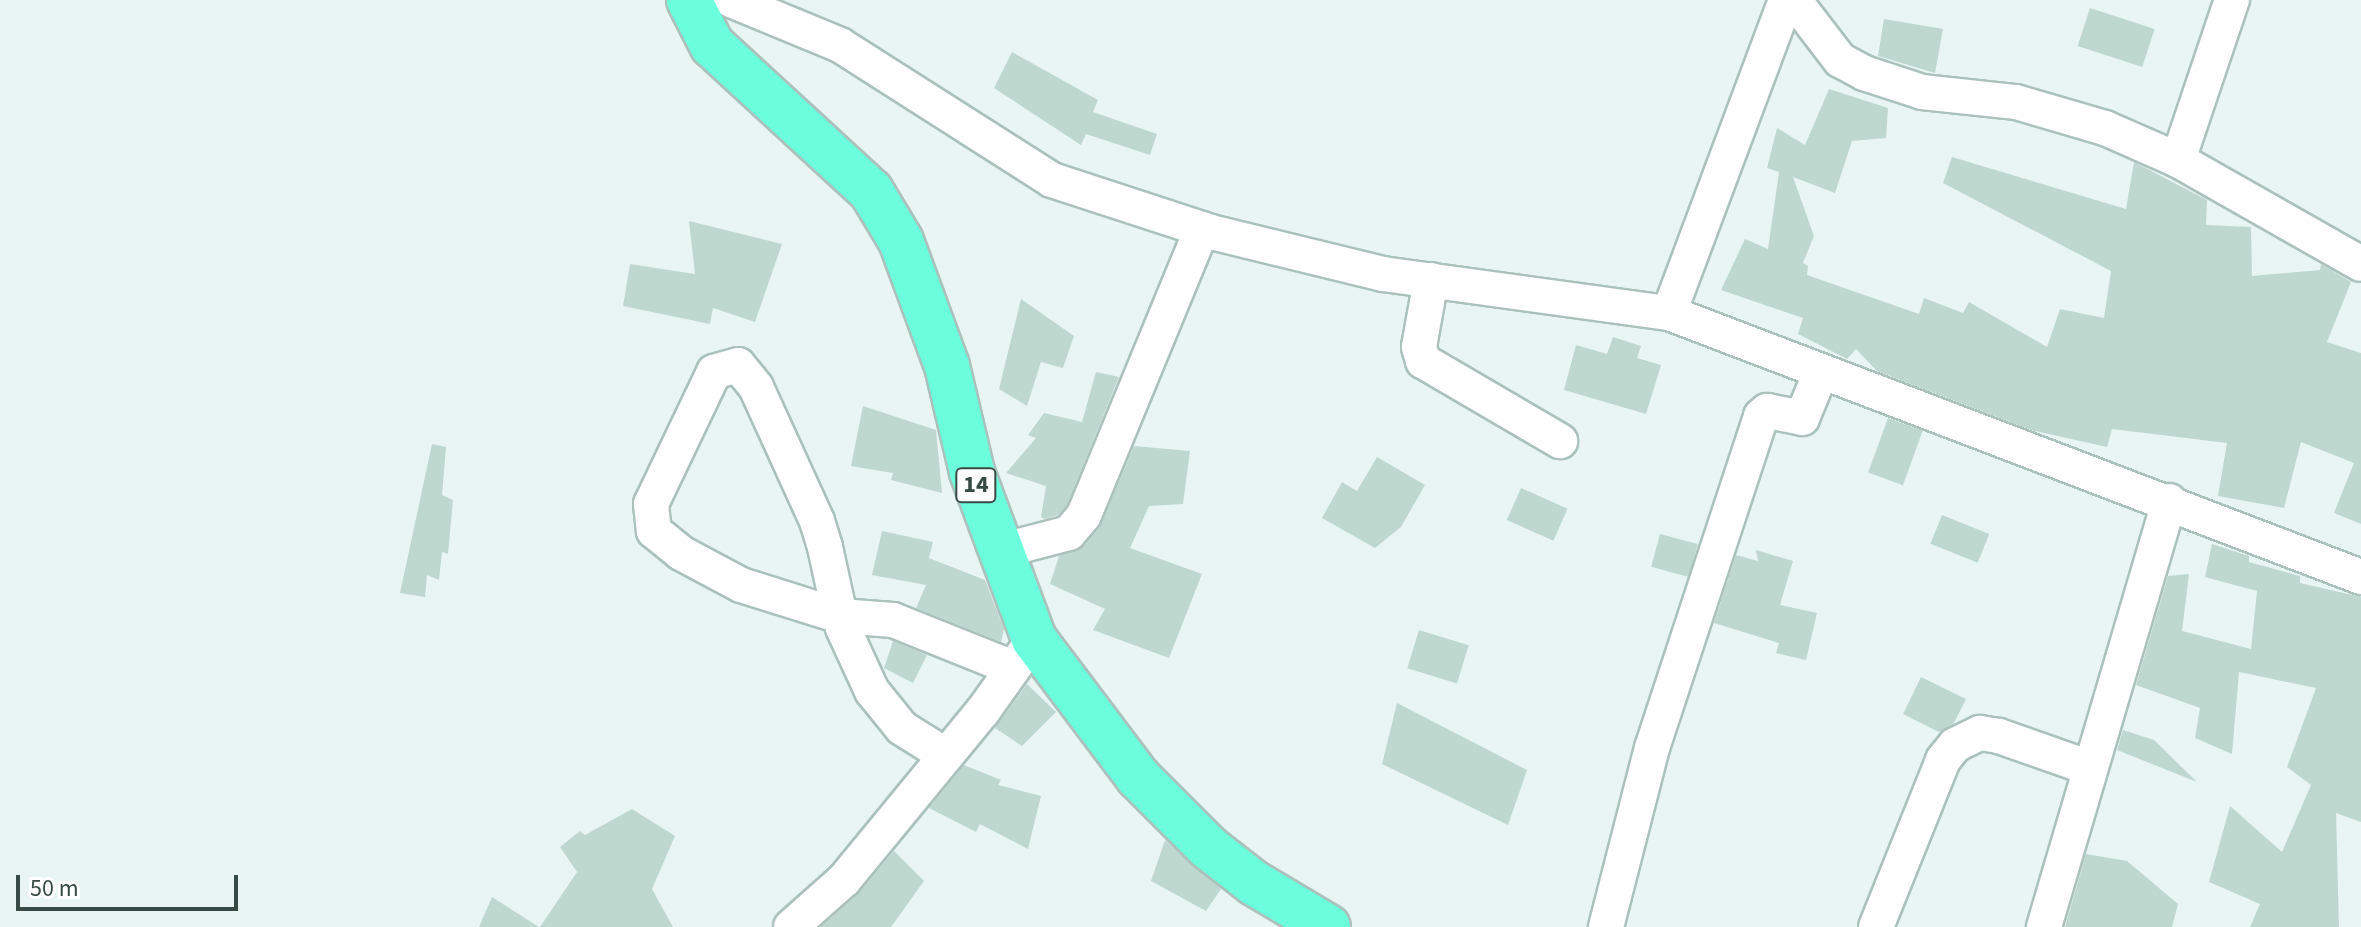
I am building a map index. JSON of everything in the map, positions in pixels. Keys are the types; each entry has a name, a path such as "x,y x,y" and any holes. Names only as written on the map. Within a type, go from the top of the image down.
{"highway":[{"name":"14","path":"689,0 712,45 871,191 901,241 947,366 972,472 1000,551 1024,653 1138,777 1209,848 1254,883 1328,927"}],"street":[{"path":"731,0 840,45 1052,180 1202,229 1383,274 1669,313 2169,501 2361,577"},
{"path":"1669,313 1786,0"},
{"path":"1794,0 1840,60 1864,73 1922,92 2016,102 2105,128 2178,160 2361,264"},
{"path":"2178,160 2232,0"},
{"path":"1000,551 1069,533 1084,515 1202,229"},
{"path":"1431,280 1419,347 1423,361 1560,441"},
{"path":"791,927 844,880 945,755 1024,653 893,620 840,616 731,580 681,553 651,527 651,504 709,380 722,366 738,365 756,387 817,521 840,616 858,661 887,712 902,728 945,755"},
{"path":"1606,927 1652,748 1761,416 1767,411 1802,418 1821,372"},
{"path":"2044,927 2087,767 2169,501"},
{"path":"1876,927 1943,760 1955,745 1980,733 1999,736 2087,767"}],"building":[{"path":"2090,8 2155,29 2142,67 2078,46"},
{"path":"1884,19 1943,29 1935,73 1878,56"},
{"path":"1012,52 1098,100 1093,112 1157,134 1150,155 1086,134 1081,145 994,88"},
{"path":"1829,89 1888,108 1886,138 1852,141 1835,193 1793,177 1814,236 1803,263 1808,266 1807,275 1919,314 1924,298 1963,313 1969,302 2047,347 2060,309 2104,318 2111,271 1943,183 1952,157 2126,209 2134,162 2207,200 2206,225 2251,227 2252,276 2320,270 2321,264 2351,282 2327,342 2361,353 2361,524 2334,513 2354,463 2301,442 2284,508 2218,496 2227,443 2112,429 2107,447 2031,430 1877,371 1856,349 1847,359 1798,334 1803,318 1721,290 1745,239 1768,249 1779,172 1767,168 1777,128 1805,145"},
{"path":"689,221 782,244 755,322 713,308 710,324 623,306 630,264 695,274"},
{"path":"1021,299 1074,336 1063,368 1041,362 1027,406 999,389"},
{"path":"1613,337 1641,346 1637,358 1661,365 1646,414 1564,390 1576,345 1607,354"},
{"path":"1096,372 1119,377 1067,505 1058,515 1045,519 1041,517 1046,486 1006,473 1036,438 1028,435 1044,413 1082,422"},
{"path":"863,406 936,430 942,493 891,480 893,473 851,466"},
{"path":"1888,418 1923,431 1903,485 1868,473"},
{"path":"432,444 446,447 442,495 453,500 448,554 442,552 439,580 427,575 425,597 400,593"},
{"path":"1134,446 1190,451 1183,504 1149,506 1130,548 1202,574 1169,658 1093,630 1105,609 1050,584 1059,556 1084,546 1100,527"},
{"path":"1377,457 1425,485 1401,527 1375,548 1322,518 1342,482 1357,491"},
{"path":"1521,488 1568,509 1553,541 1507,520"},
{"path":"1942,515 1989,534 1978,563 1930,544"},
{"path":"882,531 933,542 929,558 985,580 1004,629 1001,642 916,608 926,585 872,575"},
{"path":"1660,534 1698,544 1689,577 1651,567"},
{"path":"2212,544 2249,556 2249,562 2300,576 2300,583 2361,597 2361,822 2336,813 2339,927 2250,927 2260,904 2209,882 2230,806 2282,852 2311,785 2287,767 2316,688 2239,672 2232,754 2195,738 2200,708 2136,685 2168,576 2189,574 2182,631 2251,649 2257,591 2205,577"},
{"path":"1756,550 1793,561 1780,605 1817,613 1806,660 1776,653 1779,643 1714,623 1736,555 1758,561"},
{"path":"1419,630 1469,645 1457,683 1407,668"},
{"path":"893,641 927,655 913,683 884,668"},
{"path":"1921,677 1966,699 1954,723 1939,732 1903,714"},
{"path":"1027,684 1056,712 1022,746 995,728"},
{"path":"1397,703 1527,770 1508,825 1382,764"},
{"path":"2123,730 2154,740 2197,782 2117,750"},
{"path":"964,765 1001,780 998,785 1041,796 1028,849 980,824 976,832 929,808"},
{"path":"632,809 675,836 652,889 673,927 540,927 577,872 560,847 580,831 585,835"},
{"path":"1165,840 1221,889 1206,911 1151,881"},
{"path":"894,851 924,881 891,927 821,927 859,893"},
{"path":"2086,854 2127,861 2178,904 2172,927 2065,927"},
{"path":"492,897 539,927 479,927"}]}
